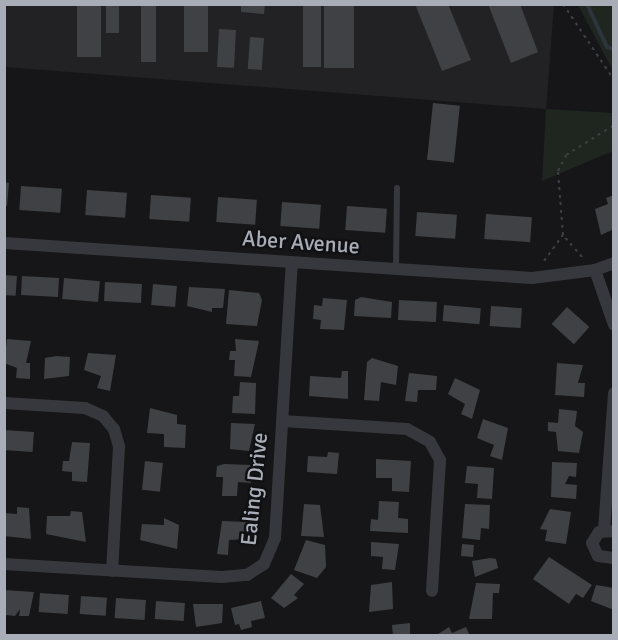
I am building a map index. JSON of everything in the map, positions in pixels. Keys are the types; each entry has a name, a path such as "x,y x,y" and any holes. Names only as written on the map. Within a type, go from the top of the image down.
{"street":[{"name":"Aber Avenue","path":"4,243 532,278 595,270 614,263"},
{"name":"Ealing Drive","path":"4,564 237,577 264,564 275,538 292,263"},
{"path":"595,270 614,325"},
{"path":"614,393 609,531 593,539 593,548 600,558 614,558"},
{"path":"4,403 85,408 104,416 114,429 119,447 112,571"},
{"path":"283,421 407,429 430,442 440,460 432,591"}],"lane":[{"path":"396,269 398,188"}],"path":[{"path":"563,4 614,80"},
{"path":"582,256 563,235 557,181 560,164 614,124"},
{"path":"544,261 563,235"}],"shaded area":[{"path":"4,5 554,5 546,109 5,67"},
{"path":"578,5 613,5 613,70 612,69"},
{"path":"546,109 613,113 613,151 542,181"}],"building":[{"path":"77,4 101,4 101,57 77,57"},
{"path":"106,4 119,4 119,33 106,33"},
{"path":"141,4 156,4 156,62 141,62"},
{"path":"184,4 208,4 208,52 184,52"},
{"path":"241,4 265,4 264,14 241,12"},
{"path":"303,4 321,4 321,67 303,67"},
{"path":"324,4 354,4 354,68 324,68"},
{"path":"415,4 448,4 471,60 442,71"},
{"path":"488,4 520,4 538,52 511,63"},
{"path":"219,29 236,30 234,68 217,67"},
{"path":"250,37 264,38 262,70 248,69"},
{"path":"433,103 460,106 454,163 427,160"},
{"path":"4,182 9,183 7,206 4,206"},
{"path":"21,186 62,189 60,213 19,210"},
{"path":"87,190 127,193 125,218 85,215"},
{"path":"151,195 191,198 189,222 149,219"},
{"path":"614,195 614,229 601,235 595,209 608,204 606,198"},
{"path":"218,197 257,200 255,225 216,222"},
{"path":"282,202 321,205 319,229 280,226"},
{"path":"347,206 387,209 385,233 345,230"},
{"path":"417,212 457,215 455,239 415,236"},
{"path":"486,214 532,217 530,242 484,239"},
{"path":"4,275 17,276 16,296 4,295"},
{"path":"22,276 59,278 58,297 21,295"},
{"path":"64,278 100,281 98,302 62,299"},
{"path":"105,282 142,284 141,303 104,301"},
{"path":"153,284 177,286 175,307 151,305"},
{"path":"189,287 225,289 223,308 212,308 212,312 187,306"},
{"path":"229,290 259,293 262,300 257,326 226,324"},
{"path":"361,297 392,302 391,318 354,316 355,300"},
{"path":"323,298 347,300 344,330 320,329 321,320 313,319 314,305 322,306"},
{"path":"399,300 437,302 436,322 398,320"},
{"path":"444,305 481,308 479,324 443,321"},
{"path":"491,306 522,308 521,328 490,326"},
{"path":"567,307 589,327 574,344 552,324"},
{"path":"7,339 31,341 26,363 30,363 30,379 16,378 17,368 4,363"},
{"path":"235,339 259,341 251,377 234,376 235,360 229,360 230,351 236,351"},
{"path":"88,353 116,355 110,391 97,388 101,376 84,370"},
{"path":"70,357 69,376 44,379 45,358"},
{"path":"372,358 398,366 396,385 381,382 379,401 364,400 367,362"},
{"path":"557,363 583,365 578,383 585,383 584,397 555,395"},
{"path":"342,371 348,371 348,399 309,396 310,376 341,378"},
{"path":"409,373 437,376 436,390 418,390 417,402 405,401"},
{"path":"455,378 480,390 472,419 461,414 465,404 448,394"},
{"path":"240,382 256,383 255,414 232,413 233,396 239,396"},
{"path":"150,408 177,415 177,424 186,425 185,448 164,447 164,434 147,433"},
{"path":"559,409 577,411 575,426 583,432 579,453 558,451 556,432 548,431 548,422 558,423"},
{"path":"483,419 508,428 502,460 490,456 494,445 477,438"},
{"path":"231,423 255,424 249,451 230,449"},
{"path":"4,430 34,432 33,452 4,450"},
{"path":"72,442 90,443 87,482 72,481 72,472 62,471 63,461 69,461"},
{"path":"328,452 339,453 337,474 307,472 308,456 327,457"},
{"path":"376,459 411,461 409,492 392,491 392,478 376,478"},
{"path":"145,461 163,463 160,492 142,490"},
{"path":"552,462 577,463 576,477 569,476 565,484 577,485 576,499 551,497"},
{"path":"252,465 251,483 238,482 237,496 222,496 223,477 216,477 217,466"},
{"path":"467,466 494,468 492,499 477,498 478,484 465,483"},
{"path":"379,501 399,502 398,518 408,519 408,533 370,531 371,519 378,520"},
{"path":"304,504 320,505 324,537 301,536"},
{"path":"465,504 490,505 489,529 481,528 480,540 462,538"},
{"path":"17,507 29,508 31,539 4,536 4,513 17,514"},
{"path":"550,509 571,512 566,544 545,541 547,530 540,529"},
{"path":"71,511 82,512 86,542 46,534 47,516 70,516"},
{"path":"164,518 179,525 177,549 140,540 142,524 164,525"},
{"path":"222,521 249,522 248,539 229,540 228,555 217,554"},
{"path":"306,540 325,545 326,567 317,578 294,570"},
{"path":"371,542 399,544 395,570 382,569 383,557 371,556"},
{"path":"462,544 474,545 473,557 461,556"},
{"path":"549,557 592,585 583,598 576,594 569,604 533,579"},
{"path":"496,559 498,568 475,577 472,561"},
{"path":"291,574 304,584 294,595 298,598 284,608 271,598"},
{"path":"392,582 393,609 369,612 371,585"},
{"path":"476,583 500,584 499,593 493,593 492,619 469,619"},
{"path":"596,585 614,588 614,610 591,601"},
{"path":"4,590 34,592 29,616 19,616 20,609 15,616 6,615"},
{"path":"40,593 69,595 68,614 39,612"},
{"path":"81,596 107,598 106,616 80,614"},
{"path":"116,598 146,600 145,620 115,618"},
{"path":"156,601 185,603 184,621 155,619"},
{"path":"261,601 265,618 251,621 252,627 241,630 239,624 235,625 231,608"},
{"path":"193,604 223,604 222,623 196,627"},
{"path":"410,623 410,636 393,636 392,625"},
{"path":"449,627 452,633 466,627 470,636 435,636"}],"waterway":[{"path":"587,4 607,47 614,49"}]}
